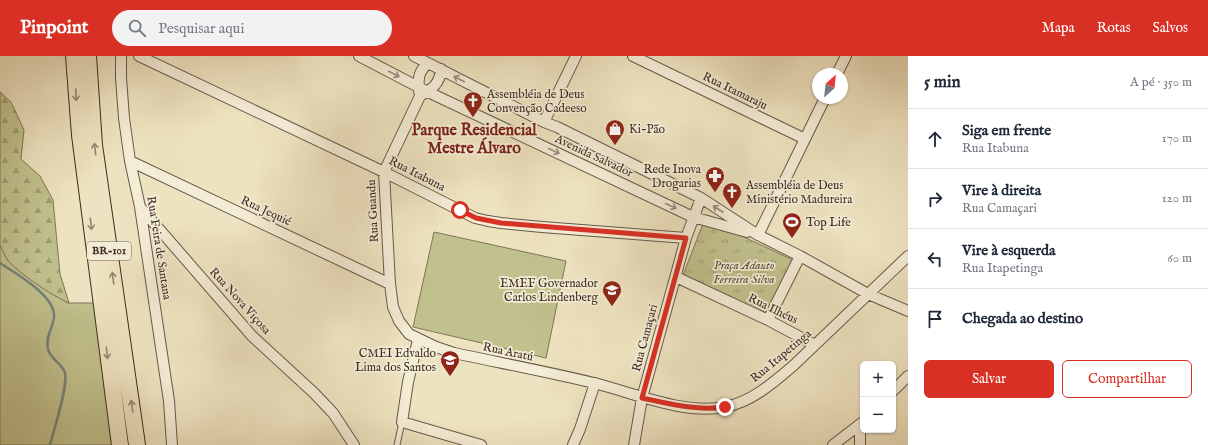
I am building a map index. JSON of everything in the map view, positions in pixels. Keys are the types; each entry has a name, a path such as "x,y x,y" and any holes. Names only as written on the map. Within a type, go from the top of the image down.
{"main road":[{"name":"BR-101","path":"74,56 80,135 120,445"},
{"name":"BR-101","path":"88,56 94,145 137,445"}],"street":[{"name":"Rua Feira de Santana","path":"122,56 122,94 130,161 140,207 169,401 172,445"},
{"name":"Rua Itabuna","path":"139,56 384,172 460,210 488,221 542,227 686,238"},
{"name":"Avenida Salvador","path":"359,56 422,92 693,217 758,235"},
{"name":"Avenida Salvador","path":"414,56 544,122 701,198 758,235 800,256 868,294 908,311"},
{"path":"544,122 576,56"},
{"name":"Rua Itamaraju","path":"633,56 804,139"},
{"path":"840,68 846,56"},
{"name":"Rua Guandu","path":"422,92 418,76 423,67 428,63"},
{"name":"Rua Guandu","path":"390,284 384,172 422,92 437,84 440,79 441,70"},
{"path":"758,235 822,104"},
{"name":"Rua Jequié","path":"130,161 390,284"},
{"path":"686,238 701,198"},
{"name":"Rua Nova Viçosa","path":"140,207 252,336 319,398 346,431 354,445"},
{"name":"Rua Camaçari","path":"634,445 642,398 686,238"},
{"path":"768,320 800,256"},
{"name":"Rua Itapetinga","path":"595,384 642,398 695,408 712,409 736,404 751,398 774,382 815,345 908,256"},
{"name":"Rua Ilhéus","path":"676,277 768,320 815,345"},
{"name":"Rua Aratú","path":"390,284 393,307 399,321 408,334 418,340 454,353 595,384"},
{"path":"418,340 408,382 402,422 471,444 481,445"},
{"path":"896,388 908,376"},
{"path":"573,445 595,384"},
{"path":"833,445 860,425"},
{"path":"860,445 861,433"}],"lane":[{"path":"397,445 402,422"}],"green space":[{"path":"0,92 11,102 24,130 21,159 40,176 53,200 60,274 69,303 29,279 9,262 0,245"},
{"name":"Praça Adauto Ferreira Silva","path":"704,221 714,223 793,260 765,317 682,278"},
{"path":"434,232 566,261 546,358 413,327"},
{"path":"0,245 8,261 44,289 68,303 96,303 117,445 0,445"}],"waterway":[{"path":"0,263 42,293 49,301 53,309 54,317 47,345 51,356 64,370 65,379 63,398 50,445"}],"place":[{"name":"Assembléia de Deus Convenção Cadeeso","path":"473,118"},
{"name":"Ki-Pão","path":"615,146"},
{"name":"Rede Inova Drogarias","path":"715,193"},
{"name":"Assembléia de Deus Ministério Madureira","path":"732,209"},
{"name":"Top Life","path":"792,239"},
{"name":"EMEF Governador Carlos Lindenberg","path":"612,307"},
{"name":"CMEI Edvaldo Lima dos Santos","path":"450,377"}],"district":[{"name":"Parque Residencial Mestre Álvaro","path":"474,140"}],"route":[{"path":"460,210 476,218 501,223 686,238 642,398 695,408 712,409 725,407"}]}
